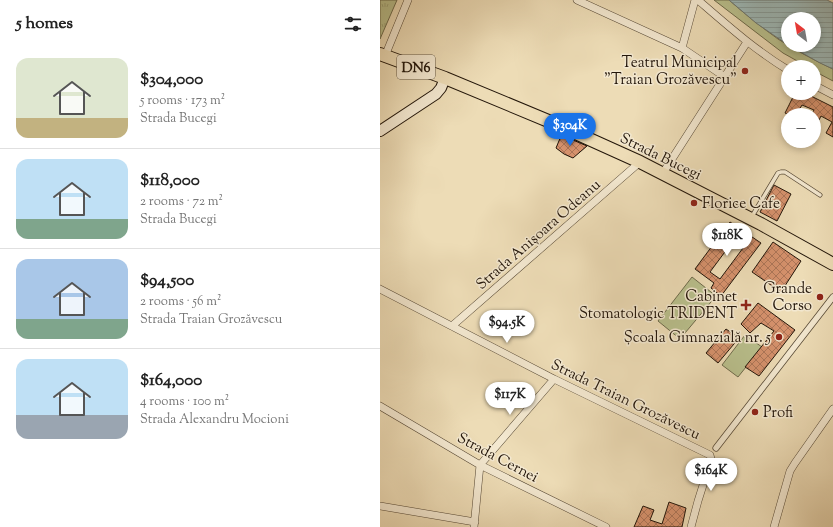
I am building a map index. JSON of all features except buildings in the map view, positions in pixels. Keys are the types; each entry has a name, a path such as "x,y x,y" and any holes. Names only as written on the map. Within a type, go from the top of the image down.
{"main road":[{"name":"Strada Bucegi","path":"383,55 446,78 558,125 640,162 750,218 833,264"},
{"path":"380,131 436,94 446,78"}],"street":[{"path":"383,55 408,0"},
{"path":"577,0 682,48 725,77"},
{"path":"682,48 697,0 747,42 781,66"},
{"path":"663,173 747,42"},
{"path":"821,89 833,95"},
{"name":"Strada Anișoara Odeanu","path":"452,326 640,162"},
{"name":"Strada Traian Grozăvescu","path":"380,289 554,379 711,456 692,527"},
{"path":"716,448 833,297"},
{"path":"380,506 474,524 480,465 554,379"},
{"name":"Strada Cernei","path":"380,406 480,465 606,527"},
{"path":"774,527 790,471 833,409"}],"lane":[{"path":"750,218 778,173 781,172 785,172 820,195"}],"green space":[{"path":"380,0 397,0 380,39"},
{"path":"714,0 729,0 781,41 781,51"},
{"path":"782,52 800,52 815,60 796,60"},
{"path":"821,63 833,69 833,81 821,75"},
{"path":"692,277 716,296 680,339 658,321"},
{"path":"745,335 762,347 738,377 722,365"}],"water":[{"path":"729,0 827,0 833,3 833,69 821,63 821,60 815,60 800,52 821,52 821,12 781,12 781,40 756,23"}],"place":[{"name":"Teatrul Municipal \"Traian Grozăvescu\"","path":"745,71"},
{"name":"Florice Cafe","path":"694,203"},
{"name":"Grande Corso","path":"820,297"},
{"name":"Cabinet Stomatologic TRIDENT","path":"746,305"},
{"name":"Școala Gimnazială nr. 5","path":"779,337"},
{"name":"Profi","path":"755,412"}]}
